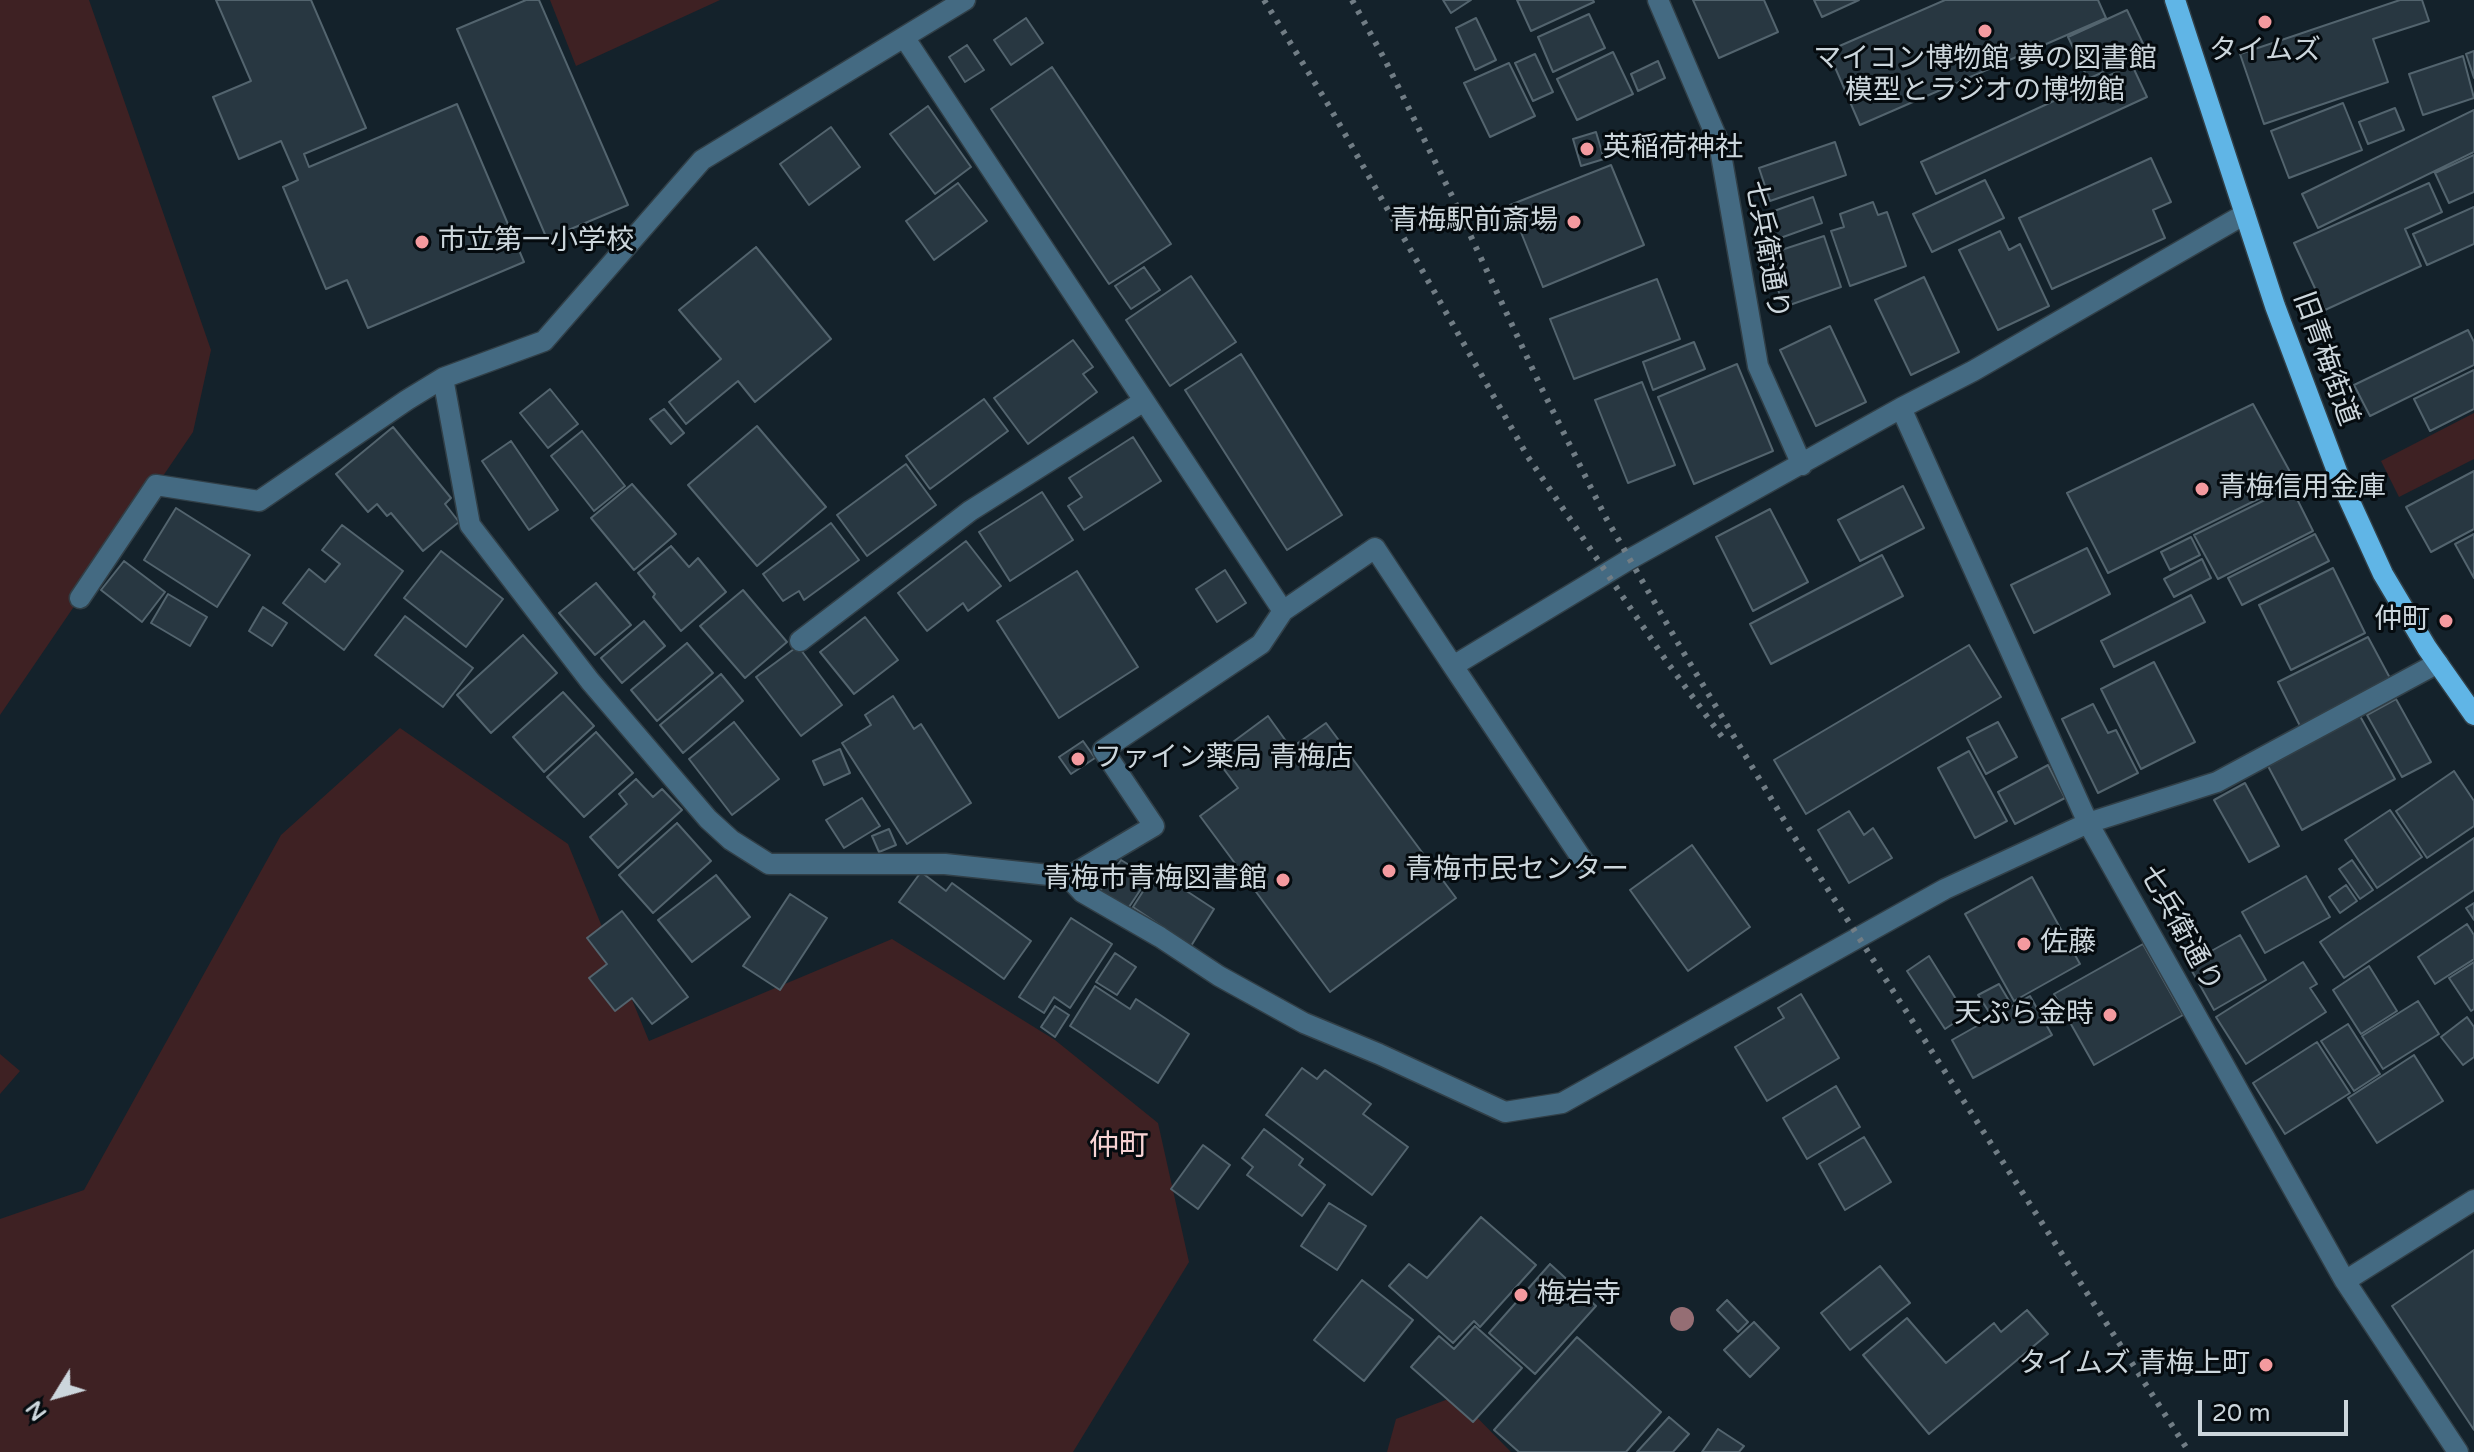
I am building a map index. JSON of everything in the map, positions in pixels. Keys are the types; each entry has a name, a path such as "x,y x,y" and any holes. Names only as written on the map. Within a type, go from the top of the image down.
{"main road":[{"name":"旧青梅街道","path":"2175,0 2307,395 2341,482 2383,574 2474,715"}],"street":[{"path":"80,598 156,485 259,501 443,378 544,341 702,160 965,0"},
{"name":"七兵衛通り","path":"1658,0 1719,143 1758,366 1802,465"},
{"path":"904,37 1283,611"},
{"path":"1453,666 1630,559 1973,371 2245,214"},
{"path":"443,378 470,525 590,681 708,819 731,840 769,864 945,864 1068,877 1154,826 1103,750 1261,644 1283,611 1375,548 1584,862"},
{"path":"800,641 970,511 1144,401"},
{"name":"七兵衛通り","path":"1901,408 2088,823 2345,1281 2458,1452"},
{"path":"1068,877 1082,892 1160,937 1219,976 1304,1023 1505,1112 1562,1103 1700,1023 1945,889 2088,823 2217,782 2438,663"},
{"path":"2345,1281 2474,1200"}],"shaded area":[{"path":"0,0 89,0 211,350 193,432 0,715"},
{"path":"550,0 720,0 576,66"},
{"path":"2474,413 2474,459 2399,497 2381,461"},
{"path":"400,728 568,844 649,1041 892,939 1055,1040 1158,1123 1189,1262 1073,1452 0,1452 0,1219 84,1190 281,835"},
{"path":"0,1054 20,1071 0,1094"},
{"path":"1456,1396 1511,1452 1387,1452 1396,1419"}],"building":[{"path":"216,0 311,0 366,128 304,154 309,167 457,104 524,262 368,328 347,280 326,289 283,187 298,180 281,141 239,159 213,97 251,81"},
{"path":"526,0 539,0 628,205 547,239 457,29"},
{"path":"1443,0 1471,0 1451,13"},
{"path":"1517,0 1593,0 1594,2 1531,31"},
{"path":"1693,0 1764,0 1778,32 1719,58"},
{"path":"1814,0 1859,0 1822,17"},
{"path":"1945,0 2098,0 2106,18 1860,125 1828,51"},
{"path":"2400,0 2422,0 2429,21 2373,39 2388,82 2264,124 2240,54"},
{"path":"2127,10 2147,52 2088,79 2068,37"},
{"path":"1589,14 1605,48 1553,72 1538,37"},
{"path":"1026,18 1043,43 1011,65 994,40"},
{"path":"1476,18 1496,60 1475,70 1456,28"},
{"path":"967,45 984,70 965,82 949,57"},
{"path":"2474,51 2474,78 2466,54"},
{"path":"1613,52 1633,94 1577,120 1557,79"},
{"path":"1535,54 1553,92 1533,101 1515,63"},
{"path":"2463,56 2474,98 2423,115 2409,74"},
{"path":"1658,61 1665,78 1638,91 1631,74"},
{"path":"1509,63 1535,116 1490,137 1464,83"},
{"path":"2132,65 2147,97 1936,194 1921,162"},
{"path":"1052,67 1171,244 1109,284 991,109"},
{"path":"2343,103 2362,150 2289,178 2271,131"},
{"path":"928,106 971,167 935,194 890,134"},
{"path":"2395,108 2404,130 2368,144 2359,122"},
{"path":"2474,110 2474,152 2318,228 2302,194"},
{"path":"831,127 860,167 809,205 780,164"},
{"path":"1596,132 1604,159 1581,166 1573,139"},
{"path":"1835,142 1846,175 1770,201 1759,168"},
{"path":"2474,155 2474,192 2449,203 2435,173"},
{"path":"2151,158 2171,202 2153,210 2165,238 2052,289 2019,218"},
{"path":"1611,165 1644,245 1543,287 1510,205"},
{"path":"1985,180 2004,218 1932,252 1913,214"},
{"path":"958,183 987,221 934,260 906,221"},
{"path":"2429,183 2442,212 2405,229 2421,266 2325,310 2294,243"},
{"path":"1813,197 1822,223 1772,241 1763,215"},
{"path":"1873,202 1878,215 1887,212 1906,266 1850,286 1831,231 1844,227 1840,214"},
{"path":"2474,207 2474,244 2427,265 2413,234"},
{"path":"2000,231 2009,250 2020,244 2049,306 1998,330 1959,250"},
{"path":"1824,236 1841,287 1784,307 1766,255"},
{"path":"756,247 831,339 755,402 738,381 686,424 669,402 721,359 679,310"},
{"path":"1144,267 1160,290 1131,309 1115,286"},
{"path":"1191,276 1236,342 1170,386 1126,320"},
{"path":"1924,277 1959,352 1911,375 1875,300"},
{"path":"1657,279 1680,339 1574,379 1550,319"},
{"path":"1830,326 1866,402 1816,426 1780,350"},
{"path":"2468,330 2474,342 2474,365 2370,416 2354,385"},
{"path":"1073,340 1093,367 1083,374 1097,392 1028,444 994,398"},
{"path":"1694,342 1705,369 1653,390 1643,362"},
{"path":"1241,354 1342,515 1287,550 1185,390"},
{"path":"1737,364 1773,451 1694,484 1658,397"},
{"path":"2474,370 2474,409 2430,431 2414,399"},
{"path":"1642,382 1675,465 1628,483 1595,400"},
{"path":"550,389 578,424 548,448 520,413"},
{"path":"984,399 1008,431 930,489 906,456"},
{"path":"2253,404 2295,481 2108,573 2067,493"},
{"path":"664,409 684,433 671,444 650,419"},
{"path":"757,426 826,507 757,566 688,485"},
{"path":"393,427 451,498 445,504 459,522 423,551 391,513 387,516 377,504 368,512 336,474"},
{"path":"582,431 625,486 594,511 551,456"},
{"path":"1133,437 1161,481 1084,530 1068,506 1082,497 1069,478"},
{"path":"511,441 558,510 529,530 482,461"},
{"path":"906,464 936,505 867,556 837,515"},
{"path":"2474,471 2474,529 2431,552 2406,507"},
{"path":"632,484 676,534 634,570 591,518"},
{"path":"1903,486 1924,528 1860,561 1838,520"},
{"path":"2291,487 2313,531 2218,579 2194,535"},
{"path":"1042,492 1073,540 1010,581 979,532"},
{"path":"176,508 250,555 217,607 144,560"},
{"path":"1770,509 1808,582 1753,611 1716,537"},
{"path":"831,523 859,560 804,600 799,591 783,601 763,574"},
{"path":"342,525 403,571 344,650 283,603 309,569 325,582 340,564 322,550"},
{"path":"2315,534 2329,561 2242,605 2228,578"},
{"path":"2474,534 2474,578 2455,544"},
{"path":"2191,537 2200,555 2170,570 2161,552"},
{"path":"966,541 1001,586 968,611 963,603 927,631 898,593"},
{"path":"671,546 689,567 698,558 726,592 681,631 638,573"},
{"path":"2087,548 2110,594 2034,633 2011,585"},
{"path":"441,551 503,599 466,647 404,598"},
{"path":"1882,555 1903,596 1771,664 1750,624"},
{"path":"2202,559 2211,578 2174,597 2164,579"},
{"path":"124,561 165,592 142,622 101,590"},
{"path":"2333,568 2365,633 2291,670 2259,605"},
{"path":"1225,570 1246,603 1217,622 1196,589"},
{"path":"1077,571 1138,667 1059,718 997,621"},
{"path":"596,583 631,625 595,655 559,613"},
{"path":"743,590 787,642 745,678 700,626"},
{"path":"168,594 207,617 190,646 151,623"},
{"path":"2191,595 2205,622 2114,667 2101,641"},
{"path":"263,607 287,623 272,646 249,631"},
{"path":"405,616 473,668 443,707 375,655"},
{"path":"865,617 898,660 854,694 820,652"},
{"path":"644,621 665,646 622,683 601,658"},
{"path":"523,635 557,673 491,733 457,695"},
{"path":"2368,637 2391,680 2300,726 2278,682"},
{"path":"687,643 713,673 657,721 631,690"},
{"path":"1969,645 2001,697 1806,814 1774,760"},
{"path":"798,646 842,705 801,736 756,677"},
{"path":"2154,662 2195,742 2141,769 2101,689"},
{"path":"721,674 743,701 683,753 660,725"},
{"path":"563,692 594,726 544,772 513,737"},
{"path":"893,696 914,729 921,724 971,803 907,844 842,743 871,725 865,715"},
{"path":"2396,699 2431,762 2402,777 2367,715"},
{"path":"2093,704 2108,733 2116,730 2138,773 2098,793 2062,719"},
{"path":"1268,716 1291,748 1326,723 1456,898 1330,992 1200,816 1238,788 1214,756"},
{"path":"2360,716 2395,779 2302,830 2268,766"},
{"path":"734,722 779,779 732,815 689,759"},
{"path":"1998,722 2017,757 1986,774 1967,738"},
{"path":"596,732 633,773 584,817 547,777"},
{"path":"1083,741 1095,758 1071,774 1059,757"},
{"path":"840,749 850,773 824,785 813,761"},
{"path":"1969,751 2007,821 1975,838 1938,768"},
{"path":"2048,765 2065,798 2015,824 1998,792"},
{"path":"2454,771 2474,801 2474,826 2427,858 2396,811"},
{"path":"636,779 653,797 662,789 682,810 618,868 590,837 627,804 619,794"},
{"path":"2245,783 2279,846 2249,862 2214,800"},
{"path":"862,798 880,826 844,848 826,820"},
{"path":"2390,810 2422,857 2377,888 2345,840"},
{"path":"1849,811 1864,835 1873,828 1892,858 1849,883 1818,830"},
{"path":"677,823 711,861 653,913 619,875"},
{"path":"889,829 896,845 879,852 872,836"},
{"path":"2474,838 2474,890 2344,978 2320,942"},
{"path":"1692,845 1750,927 1688,971 1630,890"},
{"path":"1121,860 1149,877 1127,910 1100,891"},
{"path":"2352,860 2373,890 2360,899 2339,869"},
{"path":"1156,871 1214,909 1191,946 1133,907"},
{"path":"921,872 946,891 952,883 1031,941 1004,979 899,902"},
{"path":"716,875 750,917 692,962 658,920"},
{"path":"2306,876 2330,917 2265,953 2242,912"},
{"path":"2032,877 2080,964 2014,1001 1965,914"},
{"path":"2346,885 2357,901 2340,913 2329,897"},
{"path":"790,894 827,918 780,990 743,966"},
{"path":"2474,903 2474,920 2466,908"},
{"path":"622,911 688,997 652,1024 632,998 615,1011 589,978 607,964 587,938"},
{"path":"1071,918 1112,944 1070,1008 1054,997 1044,1013 1019,997"},
{"path":"2467,924 2474,935 2474,959 2435,984 2418,957"},
{"path":"2240,935 2266,980 2214,1010 2188,964"},
{"path":"2143,944 2183,1015 2094,1065 2054,994"},
{"path":"1115,953 1136,967 1117,995 1096,982"},
{"path":"1929,956 1966,1015 1945,1029 1907,971"},
{"path":"2303,962 2317,984 2310,988 2326,1012 2246,1064 2216,1017"},
{"path":"2474,962 2474,1009 2471,1011 2449,978"},
{"path":"2369,966 2397,1011 2361,1034 2333,990"},
{"path":"1999,984 2011,1004 1991,1015 1978,995"},
{"path":"1095,986 1130,1009 1136,999 1189,1034 1158,1083 1070,1026"},
{"path":"1801,994 1839,1058 1767,1101 1735,1047 1784,1018 1778,1008"},
{"path":"2030,996 2052,1035 1973,1078 1952,1040"},
{"path":"2418,1001 2439,1034 2383,1069 2362,1036"},
{"path":"1055,1006 1069,1015 1055,1037 1041,1027"},
{"path":"2467,1017 2474,1027 2474,1057 2463,1065 2441,1037"},
{"path":"2348,1024 2380,1074 2354,1091 2321,1041"},
{"path":"2317,1042 2350,1093 2285,1134 2253,1083"},
{"path":"2414,1055 2443,1101 2377,1143 2348,1098"},
{"path":"1302,1068 1317,1079 1325,1070 1371,1104 1363,1114 1408,1147 1372,1195 1266,1115"},
{"path":"1836,1086 1860,1127 1807,1159 1783,1118"},
{"path":"1264,1129 1303,1159 1299,1165 1325,1185 1302,1216 1247,1175 1253,1167 1242,1158"},
{"path":"1864,1137 1891,1182 1845,1210 1819,1164"},
{"path":"1203,1145 1230,1165 1198,1209 1171,1189"},
{"path":"1329,1203 1366,1226 1337,1270 1301,1246"},
{"path":"1481,1217 1536,1265 1480,1327 1474,1321 1453,1343 1389,1286 1409,1264 1427,1278"},
{"path":"2474,1250 2474,1430 2392,1306"},
{"path":"1550,1264 1596,1306 1535,1374 1489,1333"},
{"path":"1880,1266 1910,1303 1850,1350 1821,1313"},
{"path":"1362,1280 1413,1320 1364,1381 1314,1340"},
{"path":"1727,1300 1748,1322 1738,1332 1717,1310"},
{"path":"2027,1310 2048,1334 1929,1434 1863,1355 1907,1318 1946,1363 1994,1323 2001,1332"},
{"path":"1754,1322 1779,1348 1750,1377 1724,1350"},
{"path":"1475,1326 1522,1368 1473,1422 1411,1367 1439,1336 1454,1349"},
{"path":"1577,1337 1661,1412 1626,1452 1519,1452 1494,1430"},
{"path":"1669,1417 1689,1434 1673,1452 1637,1452"},
{"path":"1718,1429 1744,1446 1739,1452 1702,1452"}],"railway":[{"path":"1264,0 1329,106 1528,457 1667,662 1725,741"},
{"path":"1352,0 1453,198 1606,518 1682,650 1793,835 2189,1452"}],"place":[{"name":"タイムズ","path":"2265,22"},
{"name":"マイコン博物館 夢の図書館 模型とラジオの博物館","path":"1985,31"},
{"name":"英稲荷神社","path":"1587,149"},
{"name":"青梅駅前斎場","path":"1574,222"},
{"name":"市立第一小学校","path":"422,242"},
{"name":"青梅信用金庫","path":"2202,489"},
{"name":"仲町","path":"2446,621"},
{"name":"ファイン薬局 青梅店","path":"1078,759"},
{"name":"青梅市民センター","path":"1389,871"},
{"name":"青梅市青梅図書館","path":"1283,880"},
{"name":"佐藤","path":"2024,944"},
{"name":"天ぷら金時","path":"2110,1015"},
{"name":"梅岩寺","path":"1521,1295"},
{"name":"タイムズ 青梅上町","path":"2266,1365"}],"district":[{"name":"仲町","path":"1119,1147"}]}
